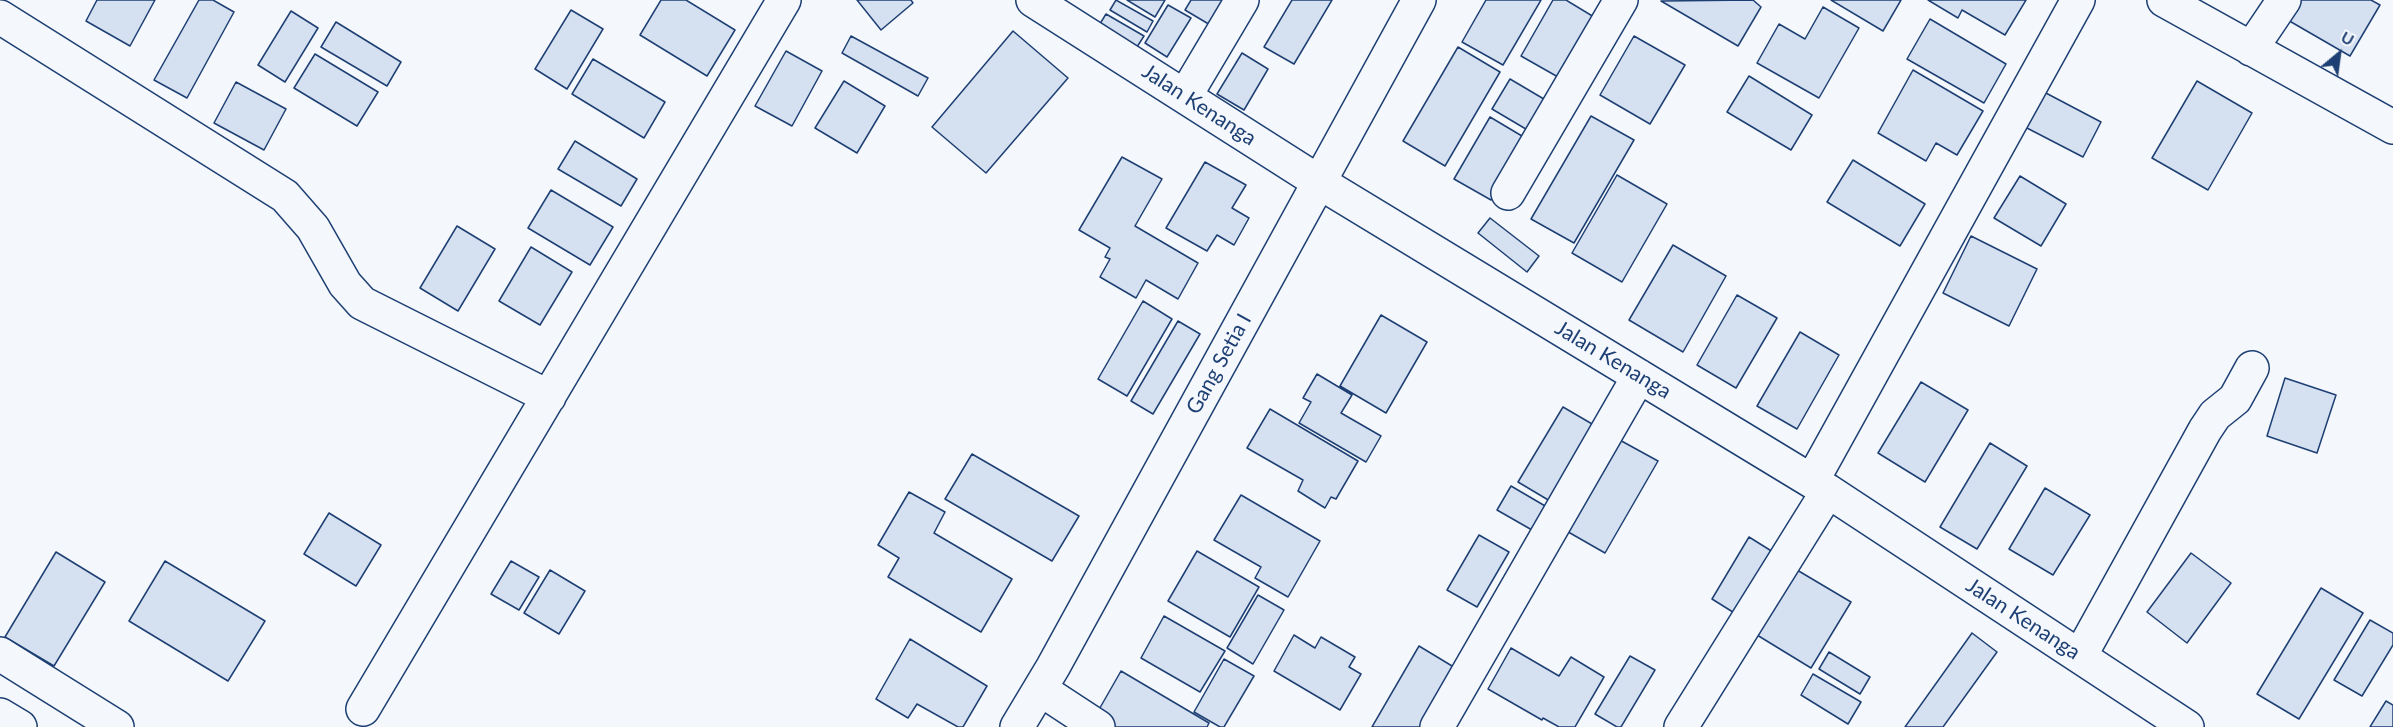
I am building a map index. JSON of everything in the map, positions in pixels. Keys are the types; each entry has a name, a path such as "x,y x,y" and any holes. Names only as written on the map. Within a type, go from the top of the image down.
{"street":[{"path":"363,709 784,0"},
{"name":"Jalan Kenanga","path":"1033,0 1319,182 1820,486 2187,727"},
{"path":"1185,96 1242,0"},
{"name":"Gang Setia I","path":"1017,727 1419,0"},
{"path":"1508,193 1621,0"},
{"path":"1681,727 1820,486 2078,0"},
{"path":"2164,0 2393,127"},
{"path":"2251,48 2284,0"},
{"path":"0,17 285,196 313,228 345,284 362,303 549,397"},
{"path":"2080,656 2205,430 2215,415 2235,399 2252,368"},
{"path":"1437,727 1639,376"},
{"path":"0,654 117,727"},
{"path":"1040,689 1098,727"},
{"path":"0,715 20,727"}],"building":[{"path":"97,0 155,0 130,46 86,21"},
{"path":"199,0 213,0 234,12 187,98 154,80"},
{"path":"661,0 686,0 735,30 707,76 640,35"},
{"path":"857,0 911,0 913,3 881,30"},
{"path":"1116,0 1153,21 1147,32 1110,10"},
{"path":"1127,0 1165,0 1155,17"},
{"path":"1191,0 1235,0 1217,29 1185,10"},
{"path":"1292,0 1332,0 1294,64 1264,47"},
{"path":"1486,0 1541,0 1503,65 1462,42"},
{"path":"1553,0 1566,0 1594,17 1558,77 1521,56"},
{"path":"1753,0 1761,7 1738,46 1661,1"},
{"path":"1831,0 1901,0 1883,31"},
{"path":"1928,0 2026,0 2005,35 1962,10 1958,18"},
{"path":"2298,0 2371,0 2380,5 2350,56 2286,19"},
{"path":"1168,5 1191,18 1167,57 1145,43"},
{"path":"1823,7 1859,28 1819,98 1757,63 1779,24 1805,39"},
{"path":"571,10 603,29 567,89 535,69"},
{"path":"291,11 318,28 285,82 258,65"},
{"path":"1106,14 1144,36 1135,50 1098,27"},
{"path":"1930,19 2006,64 1984,103 1907,59"},
{"path":"336,22 401,62 387,86 321,47"},
{"path":"1013,31 1068,78 986,173 932,127"},
{"path":"851,36 928,78 918,96 842,53"},
{"path":"1634,36 1685,65 1650,124 1600,95"},
{"path":"1458,47 1500,72 1445,166 1403,141"},
{"path":"786,51 822,71 792,126 755,106"},
{"path":"1242,53 1268,69 1244,110 1217,94"},
{"path":"315,54 378,92 357,126 294,88"},
{"path":"593,59 665,102 644,138 572,94"},
{"path":"1913,70 1983,111 1957,155 1936,143 1926,161 1878,133"},
{"path":"1749,76 1812,115 1791,150 1727,112"},
{"path":"1510,79 1554,105 1536,135 1492,109"},
{"path":"844,81 885,106 857,153 815,128"},
{"path":"2197,81 2252,113 2208,190 2152,158"},
{"path":"236,82 286,109 264,150 214,123"},
{"path":"2044,92 2101,122 2083,157 2025,127"},
{"path":"1591,116 1634,140 1574,243 1531,219"},
{"path":"1490,117 1527,139 1491,200 1454,179"},
{"path":"575,141 637,179 621,206 558,169"},
{"path":"1122,157 1162,179 1135,226 1198,263 1178,299 1146,280 1136,298 1100,277 1110,259 1105,257 1110,248 1079,230"},
{"path":"1853,160 1925,204 1900,246 1827,202"},
{"path":"1205,162 1246,185 1232,208 1249,218 1234,245 1217,235 1207,251 1166,228"},
{"path":"1617,175 1667,204 1622,282 1572,253"},
{"path":"2020,176 2066,204 2041,246 1994,218"},
{"path":"551,190 613,227 590,265 528,228"},
{"path":"1490,218 1539,256 1527,272 1478,233"},
{"path":"457,226 495,249 458,311 420,288"},
{"path":"1971,236 2037,269 2009,326 1943,293"},
{"path":"1673,245 1726,276 1683,352 1629,320"},
{"path":"531,247 572,272 540,325 499,301"},
{"path":"1737,295 1777,318 1736,388 1697,365"},
{"path":"1143,301 1172,319 1127,396 1098,379"},
{"path":"1381,315 1427,342 1386,413 1340,386"},
{"path":"1178,321 1200,334 1153,414 1131,401"},
{"path":"1800,332 1839,355 1797,429 1757,406"},
{"path":"1317,374 1352,395 1341,413 1381,436 1366,462 1299,423 1311,402 1303,398"},
{"path":"2285,378 2336,395 2317,453 2267,436"},
{"path":"1921,382 1968,410 1925,482 1878,453"},
{"path":"1563,407 1599,428 1555,504 1518,482"},
{"path":"1270,409 1358,461 1336,499 1331,497 1325,508 1298,491 1303,480 1247,448"},
{"path":"1616,438 1658,461 1605,553 1563,529"},
{"path":"1990,443 2027,466 1977,549 1940,527"},
{"path":"972,454 1079,516 1052,561 945,499"},
{"path":"1511,486 1552,510 1539,534 1497,510"},
{"path":"2045,488 2090,515 2053,575 2009,549"},
{"path":"909,492 945,512 934,533 1012,579 981,632 888,577 899,558 878,545"},
{"path":"1241,495 1320,541 1288,597 1255,578 1261,567 1214,540"},
{"path":"329,513 381,545 356,586 304,554"},
{"path":"1479,535 1509,552 1477,607 1447,590"},
{"path":"1749,537 1773,552 1736,614 1712,599"},
{"path":"1197,551 1259,587 1230,637 1168,601"},
{"path":"56,552 105,582 54,666 5,637"},
{"path":"2191,553 2231,583 2187,643 2147,612"},
{"path":"165,561 265,621 228,681 129,621"},
{"path":"511,561 539,577 519,610 491,594"},
{"path":"550,570 585,591 559,634 524,613"},
{"path":"1797,570 1851,602 1811,668 1757,635"},
{"path":"2321,588 2363,613 2299,719 2257,694"},
{"path":"1258,595 1284,610 1253,664 1227,648"},
{"path":"1164,616 1225,651 1200,692 1141,658"},
{"path":"2370,620 2393,633 2393,645 2362,696 2334,680"},
{"path":"1972,633 1997,652 1943,727 1905,727"},
{"path":"1294,635 1315,648 1321,637 1355,657 1349,667 1361,674 1340,710 1274,671"},
{"path":"910,639 987,686 963,727 958,727 917,704 908,718 876,699"},
{"path":"1419,646 1457,669 1423,727 1372,727"},
{"path":"1511,648 1559,676 1571,657 1604,677 1575,727 1559,727 1543,718 1542,720 1488,689"},
{"path":"1829,652 1870,677 1860,694 1819,669"},
{"path":"1630,656 1655,670 1621,727 1617,727 1595,714"},
{"path":"1224,659 1254,676 1224,727 1220,727 1194,712"},
{"path":"1121,671 1209,723 1207,727 1105,727 1093,720"},
{"path":"1813,674 1861,702 1848,724 1801,695"},
{"path":"2386,701 2393,705 2393,727 2370,727"}]}
